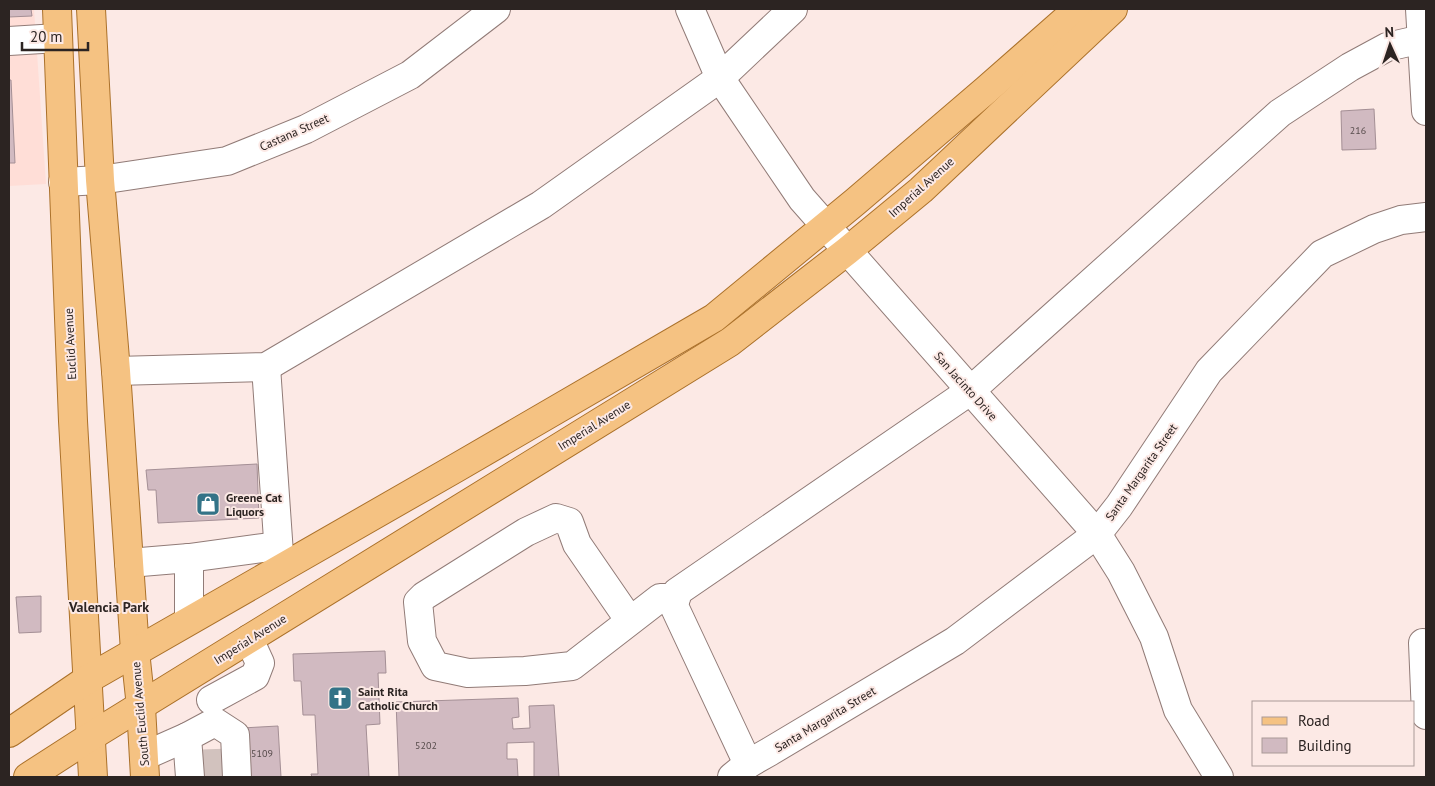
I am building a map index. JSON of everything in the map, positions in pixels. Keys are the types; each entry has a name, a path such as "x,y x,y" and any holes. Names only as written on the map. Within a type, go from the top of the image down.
{"main road":[{"name":"Euclid Avenue","path":"57,9 73,421 88,679"},
{"path":"91,9 100,180 116,371 135,651"},
{"path":"9,733 88,679 189,620 279,557 714,318 826,226 1078,9"},
{"name":"Imperial Avenue","path":"28,777 730,342 847,251 921,190 1113,9"},
{"name":"South Euclid Avenue","path":"135,651 141,706 144,767"},
{"path":"88,679 93,777"}],"street":[{"name":"Castana Street","path":"63,182 100,180 227,161 306,130 410,75 496,9"},
{"name":"San Jacinto Drive","path":"690,9 720,78 802,199 1097,534 1121,572 1154,637 1178,710 1219,777"},
{"path":"116,371 266,367 541,205 720,78 793,9"},
{"path":"1420,9 1426,111"},
{"path":"9,41 58,38"},
{"path":"740,770 674,606 677,592 970,390 1280,113 1350,67 1388,47 1422,39"},
{"name":"Santa Margarita Street","path":"740,770 955,640 1097,534 1119,506 1209,371 1322,254 1374,229 1401,220 1426,217"},
{"path":"129,563 189,558 279,557 266,367"},
{"path":"630,621 577,544 569,522 556,518 526,532 424,596 418,602 422,641 435,666 468,673 525,671 572,666 660,598 676,598"},
{"path":"189,558 189,620"},
{"path":"144,767 188,737 213,711 255,676 260,663 249,639"},
{"path":"1423,644 1426,715"},
{"path":"205,666 213,711 216,749"},
{"path":"213,711 235,735 237,777"},
{"path":"188,737 190,777"}],"shaded area":[{"path":"9,9 34,9 46,184 9,186"}],"building":[{"path":"9,9 31,9 32,16 9,17"},
{"path":"9,80 11,80 15,163 9,163"},
{"path":"1374,109 1376,149 1342,150 1341,111"},
{"name":"Greene Cat Liquors","path":"257,464 259,518 158,523 156,490 148,490 146,470"},
{"path":"41,596 41,632 19,633 16,597"},
{"name":"Saint Rita Catholic Church","path":"385,651 386,673 378,673 380,724 366,725 369,777 312,777 311,774 318,774 315,715 303,715 301,681 294,681 293,654"},
{"path":"518,698 519,717 512,718 513,729 530,728 529,706 554,705 559,777 534,777 534,742 507,743 507,759 517,759 518,777 399,777 396,702"},
{"path":"278,726 281,777 246,777 242,728"},
{"path":"231,750 233,777 193,777 192,752"}],"tunnel":[{"path":"216,749 217,777"}],"place":[{"name":"Greene Cat Liquors","path":"208,504"},
{"name":"Saint Rita Catholic Church","path":"340,698"}],"district":[{"name":"Valencia Park","path":"109,607"}]}
